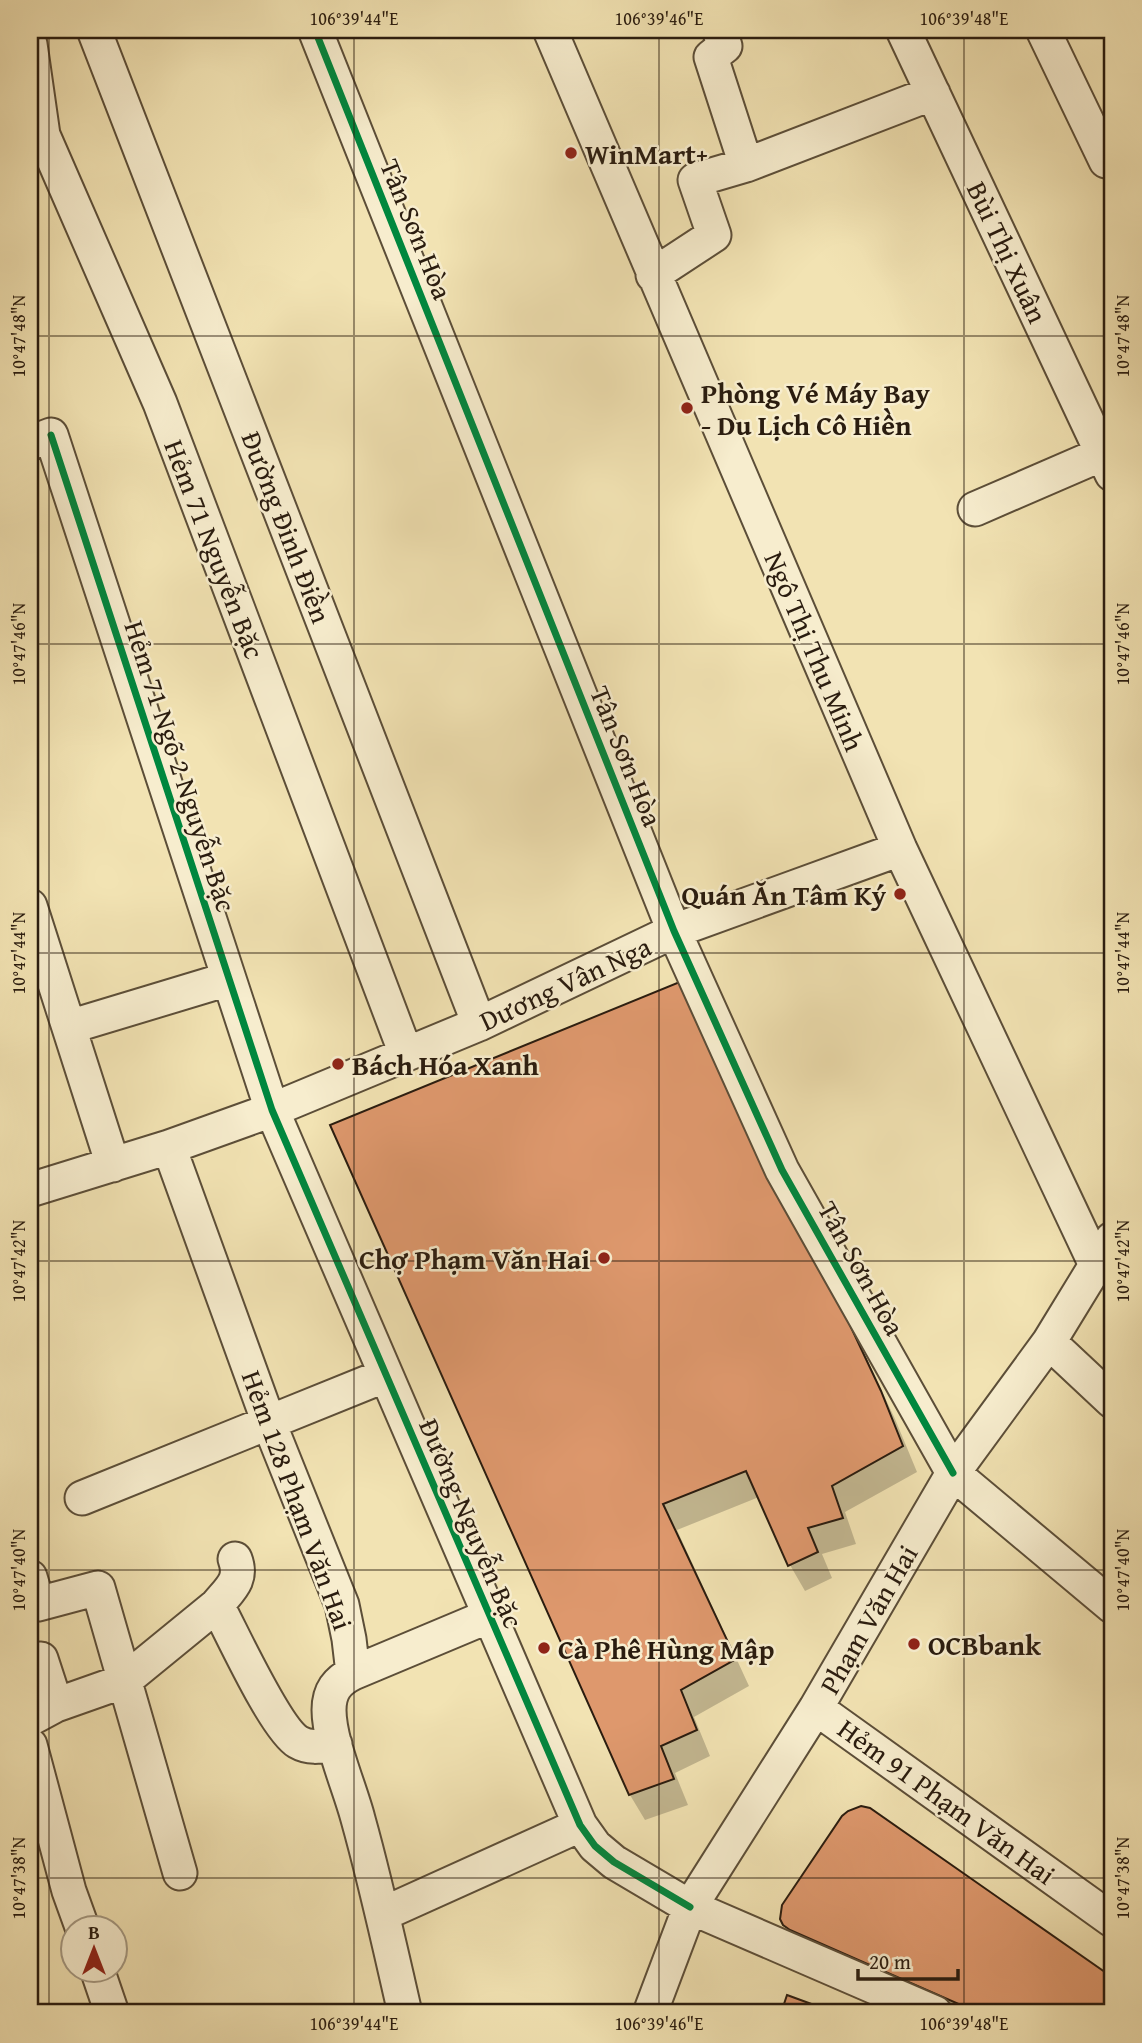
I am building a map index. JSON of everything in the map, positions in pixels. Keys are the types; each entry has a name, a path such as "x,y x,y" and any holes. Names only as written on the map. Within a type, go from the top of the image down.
{"street":[{"name":"Đường Đinh Điền","path":"94,30 479,1024"},
{"name":"Tân Sơn Hòa","path":"315,30 674,931 782,1170 953,1473"},
{"name":"Ngô Thị Thu Minh","path":"550,30 900,849 1104,1252"},
{"path":"719,30 725,46 711,57 746,165"},
{"name":"Bùi Thị Xuân","path":"903,30 1107,464"},
{"path":"1043,30 1109,157"},
{"name":"Hẻm 71 Nguyễn Bặc","path":"30,44 36,136 160,403 406,1054"},
{"path":"653,275 714,235 695,180 746,165 933,93"},
{"name":"Hẻm 71 Ngõ 2 Nguyễn Bặc","path":"40,439 272,1110"},
{"path":"975,509 1107,464"},
{"name":"Dương Vân Nga","path":"272,1110 479,1024 674,931 900,849"},
{"path":"30,906 113,1165"},
{"path":"69,1027 228,979"},
{"path":"30,1190 169,1147 272,1110"},
{"name":"Đường Nguyễn Bặc","path":"272,1110 580,1825 595,1846 614,1863 690,1908 935,2013"},
{"name":"Hẻm 128 Phạm Văn Hai","path":"169,1147 269,1423 342,1605 353,1673"},
{"name":"Phạm Văn Hai","path":"650,2013 690,1908 817,1708 953,1473 1049,1342 1104,1252"},
{"path":"1049,1342 1112,1401"},
{"path":"82,1498 386,1375"},
{"path":"953,1473 1112,1606"},
{"path":"30,1660 41,1659 43,1712 124,1681 217,1605 239,1575 235,1559"},
{"path":"30,1577 38,1604 98,1588 180,1873"},
{"path":"217,1605 281,1723 297,1741 315,1748 335,1744"},
{"path":"404,2013 359,1820 335,1744 329,1712 331,1693 340,1680 353,1673 489,1616"},
{"name":"Hẻm 91 Phạm Văn Hai","path":"817,1708 1112,1920"},
{"path":"30,1745 77,1913"},
{"path":"383,1914 580,1825"},
{"path":"102,1983 112,2013"}],"building":[{"name":"Chợ Phạm Văn Hai","path":"687,979 881,1391 903,1446 832,1486 843,1518 808,1528 818,1552 788,1566 746,1471 663,1504 736,1659 681,1690 697,1730 661,1746 674,1779 629,1795 330,1125"},
{"path":"861,1806 870,1808 1112,1977 1112,1987 1101,2013 979,2013 783,1925 780,1919 782,1905 842,1816"},
{"path":"787,1995 836,2013 781,2013"}],"cycle path":[{"path":"315,30 674,931 782,1170 953,1473"},
{"path":"51,435 272,1110 580,1825 595,1846 614,1862 690,1907"}],"place":[{"name":"WinMart+","path":"571,153"},
{"name":"Phòng Vé Máy Bay - Du Lịch Cô Hiền","path":"687,408"},
{"name":"Quán Ăn Tâm Ký","path":"900,894"},
{"name":"Bách Hóa Xanh","path":"338,1064"},
{"name":"Chợ Phạm Văn Hai","path":"604,1258"},
{"name":"OCBbank","path":"914,1644"},
{"name":"Cà Phê Hùng Mập","path":"544,1648"}]}
